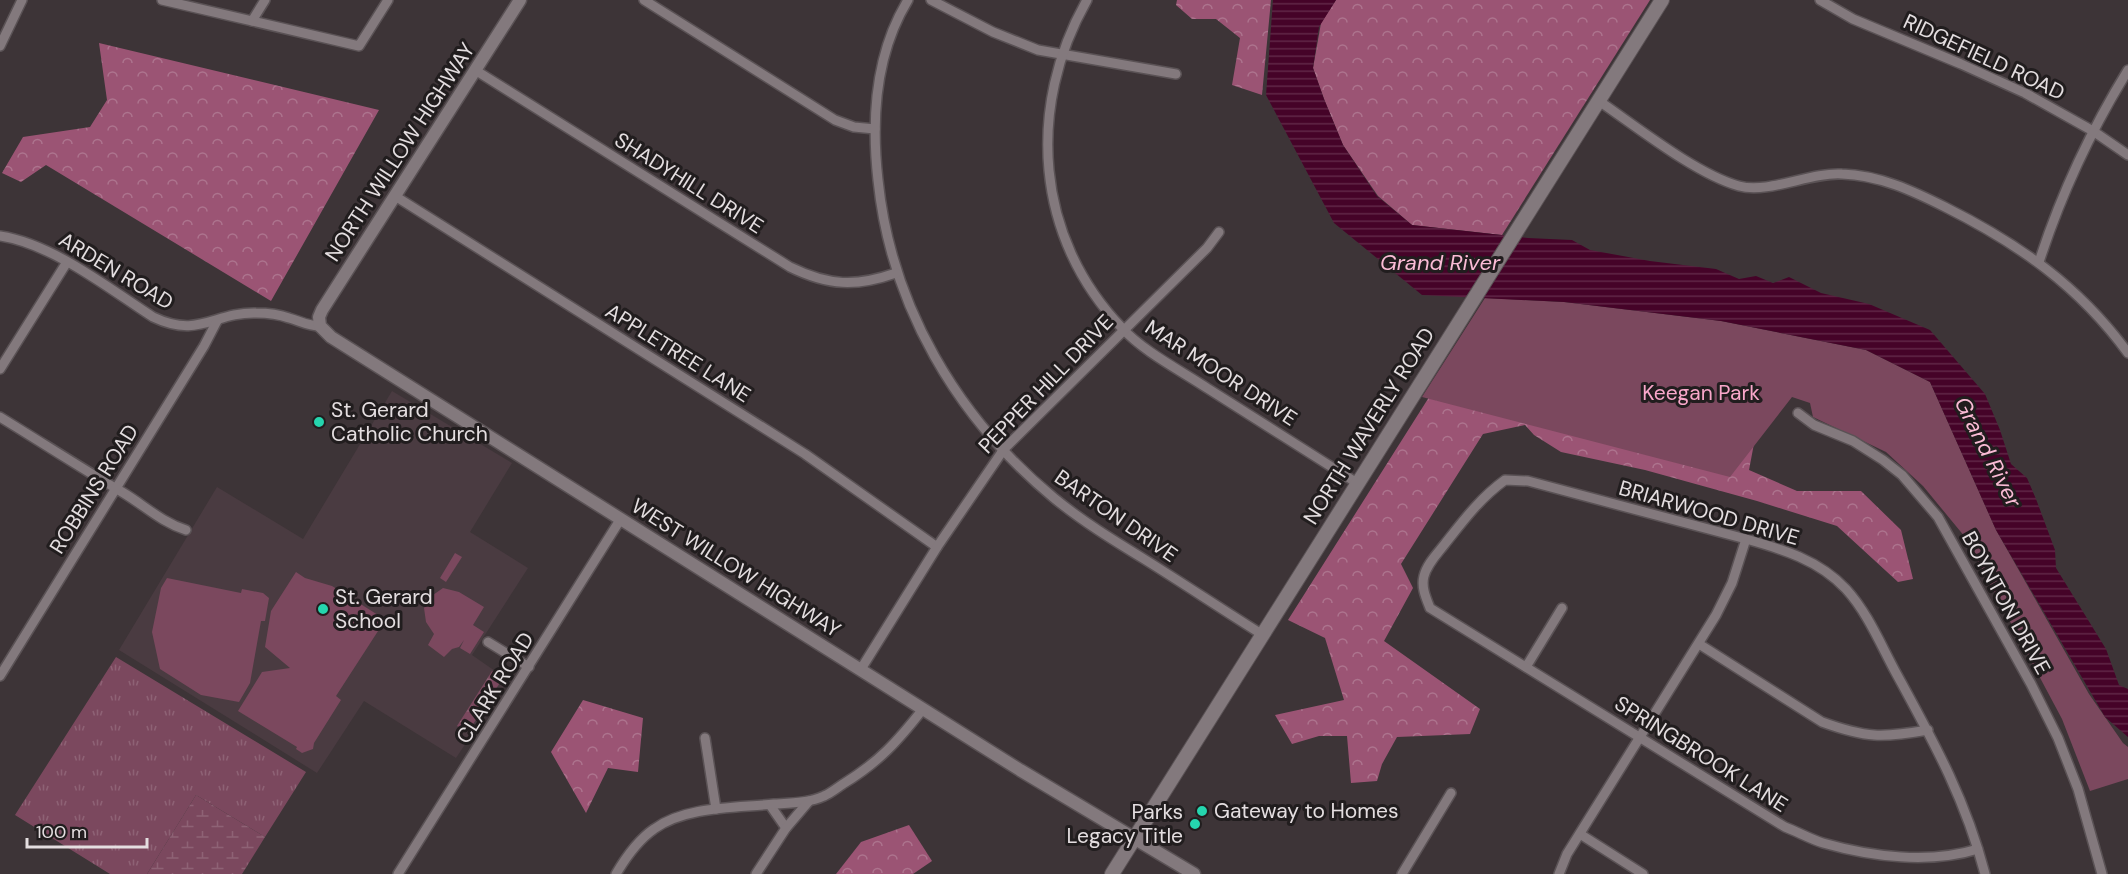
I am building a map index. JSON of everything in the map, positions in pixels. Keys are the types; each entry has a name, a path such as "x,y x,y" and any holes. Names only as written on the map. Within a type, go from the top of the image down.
{"main road":[{"name":"NORTH WAVERLY ROAD","path":"1112,874 1662,0"}],"street":[{"path":"0,46 22,0"},
{"path":"162,0 358,46 388,0"},
{"path":"252,21 265,0"},
{"name":"NORTH WILLOW HIGHWAY","path":"320,326 322,310 520,0"},
{"path":"644,0 835,120 854,127 875,129"},
{"name":"BARTON DRIVE","path":"908,0 891,33 881,64 875,129 876,162 885,230 896,273 920,331 949,381 980,424 1032,478 1075,514 1263,635"},
{"path":"932,0 1018,43 1062,56 1176,74"},
{"name":"MAR MOOR DRIVE","path":"1087,0 1062,56 1052,93 1047,138 1051,195 1060,228 1078,268 1094,293 1123,329 1166,361 1357,483"},
{"name":"RIDGEFIELD ROAD","path":"1820,0 1853,19 2009,85 2093,131 2128,155"},
{"name":"SHADYHILL DRIVE","path":"475,70 790,267 823,280 841,283 858,283 896,273"},
{"path":"2038,262 2056,211 2093,131 2128,70"},
{"path":"1599,101 1678,154 1741,187 1762,187 1828,174 1842,174 1880,180 1922,195 1972,220 2038,262 2084,301 2128,353"},
{"name":"APPLETREE LANE","path":"395,196 805,454 937,547"},
{"name":"PEPPER HILL DRIVE","path":"861,669 937,547 1004,449 1207,248 1220,232"},
{"name":"ARDEN ROAD","path":"0,236 12,237 43,248 167,324 197,326 241,313 267,313 310,326 320,326"},
{"path":"0,369 67,262"},
{"name":"ROBBINS ROAD","path":"0,675 204,346 217,321"},
{"name":"WEST WILLOW HIGHWAY","path":"320,326 331,337 620,520 923,709 1194,874"},
{"name":"BOYNTON DRIVE","path":"1798,413 1814,425 1853,441 1883,460 1902,475 1938,517 2031,684 2058,738 2078,789 2102,874"},
{"path":"0,417 172,526 186,530"},
{"name":"BRIARWOOD DRIVE","path":"1430,608 1424,591 1423,578 1429,564 1486,493 1505,480 1528,481 1746,539 1806,559 1846,589 1865,616 1928,730 1957,790 1985,874"},
{"name":"CLARK ROAD","path":"398,874 620,520"},
{"path":"1559,874 1567,854 1699,644 1732,584 1746,539"},
{"name":"SPRINGBROOK LANE","path":"1430,608 1785,827 1822,842 1888,855 1927,857 1964,854 1978,849"},
{"path":"1526,667 1562,608"},
{"path":"488,642 529,667"},
{"path":"1699,644 1822,722 1870,736 1891,736 1928,730"},
{"path":"616,874 632,849 655,828 675,818 716,809 809,801 825,796 874,764 897,741 923,709"},
{"path":"705,738 716,809"},
{"path":"1401,874 1451,793"},
{"path":"756,874 786,828 809,801"},
{"path":"770,804 786,828"},
{"path":"1580,834 1643,874"}],"shaded area":[{"name":"St. Gerard School","path":"392,391 512,463 470,532 528,568 472,655 508,680 456,758 364,701 317,773 119,650 217,487 303,539"}],"green space":[{"path":"1177,0 1271,0 1262,95 1232,85 1240,38 1216,19 1192,19 1176,5"},
{"path":"1336,0 1650,0 1502,235 1412,225 1378,196 1343,145 1313,68 1321,23"},
{"path":"99,43 379,110 271,301 46,165 21,182 2,173 23,137 90,127 107,100"},
{"name":"Keegan Park","path":"1485,298 1564,302 1721,321 1866,350 1930,382 1996,530 2089,694 2128,747 2128,779 2090,791 2062,719 1965,537 1923,486 1886,452 1813,417 1810,403 1792,397 1730,477 1422,397"},
{"path":"1488,304 1820,399 1789,393 1756,433 1749,470 1797,491 1861,491 1901,530 1913,579 1898,582 1837,526 1645,470 1561,452 1534,435 1525,425 1483,434 1401,564 1413,588 1384,641 1480,709 1470,734 1397,737 1382,764 1377,781 1351,783 1347,736 1319,736 1292,744 1275,715 1344,700 1325,638 1288,620"},
{"path":"455,553 462,557 446,582 440,578"},
{"path":"296,572 305,578 332,586 378,615 381,622 378,626 380,628 336,696 341,700 314,743 313,749 302,753 296,749 297,747 238,711 262,672 290,668 265,647 271,611"},
{"path":"167,578 241,593 242,589 263,593 269,598 265,621 261,621 250,683 239,702 201,695 160,669 152,632 161,588"},
{"path":"443,588 459,592 484,607 473,625 484,632 470,654 460,648 464,640 459,647 452,649 444,657 428,645 434,634 426,622 424,608 433,595"},
{"path":"116,657 306,772 265,837 196,795 147,874 110,874 15,815"},
{"path":"492,671 503,678 470,729 464,731 457,726"},
{"path":"583,700 643,718 638,772 608,768 586,813 551,752"},
{"path":"196,795 265,837 242,874 147,874"},
{"path":"909,825 932,861 913,874 836,874 861,842"}],"water":[{"name":"Grand River","path":"1273,0 1336,0 1319,27 1313,68 1343,145 1377,196 1412,225 1528,238 1572,240 1590,250 1650,261 1716,269 1739,279 1756,276 1773,283 1789,277 1821,293 1869,304 1930,330 1985,394 2011,464 2027,478 2055,550 2056,568 2106,649 2119,685 2128,689 2128,737 2105,717 1996,530 1930,382 1866,350 1721,321 1564,302 1422,295 1334,223 1266,95"}],"place":[{"name":"St. Gerard Catholic Church","path":"319,422"},
{"name":"St. Gerard School","path":"323,609"},
{"name":"Gateway to Homes","path":"1202,811"},
{"name":"Parks Legacy Title","path":"1195,824"}]}
